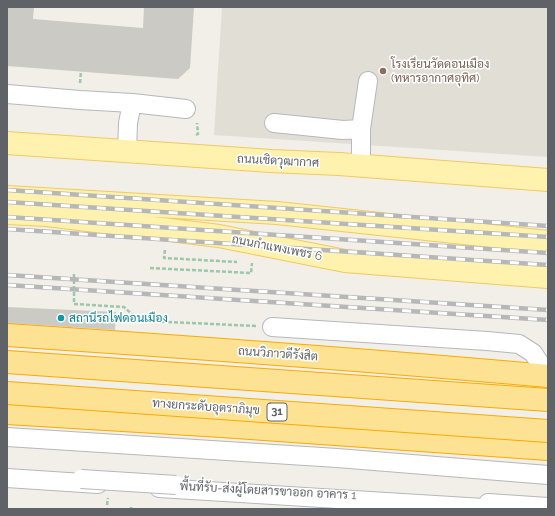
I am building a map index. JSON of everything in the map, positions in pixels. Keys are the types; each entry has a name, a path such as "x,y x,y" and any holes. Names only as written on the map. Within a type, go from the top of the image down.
{"highway":[{"name":"ถนนวิภาวดีรังสิต","path":"7,335 321,357 542,375"},
{"path":"7,362 548,400"},
{"name":"ทางยกระดับอุตราภิมุข","path":"7,393 548,431"},
{"name":"31","path":"7,413 548,449"}],"main road":[{"name":"ถนนเชิดวุฒากาศ","path":"7,143 361,166 548,180"},
{"path":"7,197 277,213 548,242"},
{"name":"ถนนกำแพงเพชร 6","path":"7,213 48,215 219,236 345,261 548,277"}],"lane":[{"path":"361,166 362,129 368,81"},
{"path":"7,94 132,103 191,115"},
{"path":"127,150 128,123 132,103"},
{"path":"274,124 343,130 362,129"},
{"path":"272,327 520,344 533,353 539,362 542,375"},
{"path":"7,437 337,458 548,475"},
{"name":"พื้นที่รับ-ส่งผู้โดยสารขาออก อาคาร 1","path":"7,475 548,507"},
{"path":"7,478 500,509"}],"path":[{"path":"191,115 198,134"},
{"path":"165,245 164,258 237,262"},
{"path":"150,268 251,273 252,263 245,262"},
{"path":"74,274 74,304 124,307 135,317 147,317 147,321 272,327"}],"shaded area":[{"name":"โรงเรียนวัดดอนเมือง (ทหารอากาศอุทิศ)","path":"222,7 548,7 548,157 214,135"}],"building":[{"path":"7,7 34,7 33,19 143,28 144,7 194,7 190,68 178,79 7,66"},
{"name":"สถานีรถไฟดอนเมือง","path":"7,307 116,312 115,330 7,323"}],"railway":[{"path":"7,190 548,226"},
{"path":"7,202 548,237"},
{"path":"7,217 548,253"},
{"path":"7,229 548,265"},
{"path":"7,275 548,310"},
{"path":"7,285 548,320"}],"place":[{"name":"โรงเรียนวัดดอนเมือง (ทหารอากาศอุทิศ)","path":"383,71"},
{"name":"สถานีรถไฟดอนเมือง","path":"61,318"}]}
